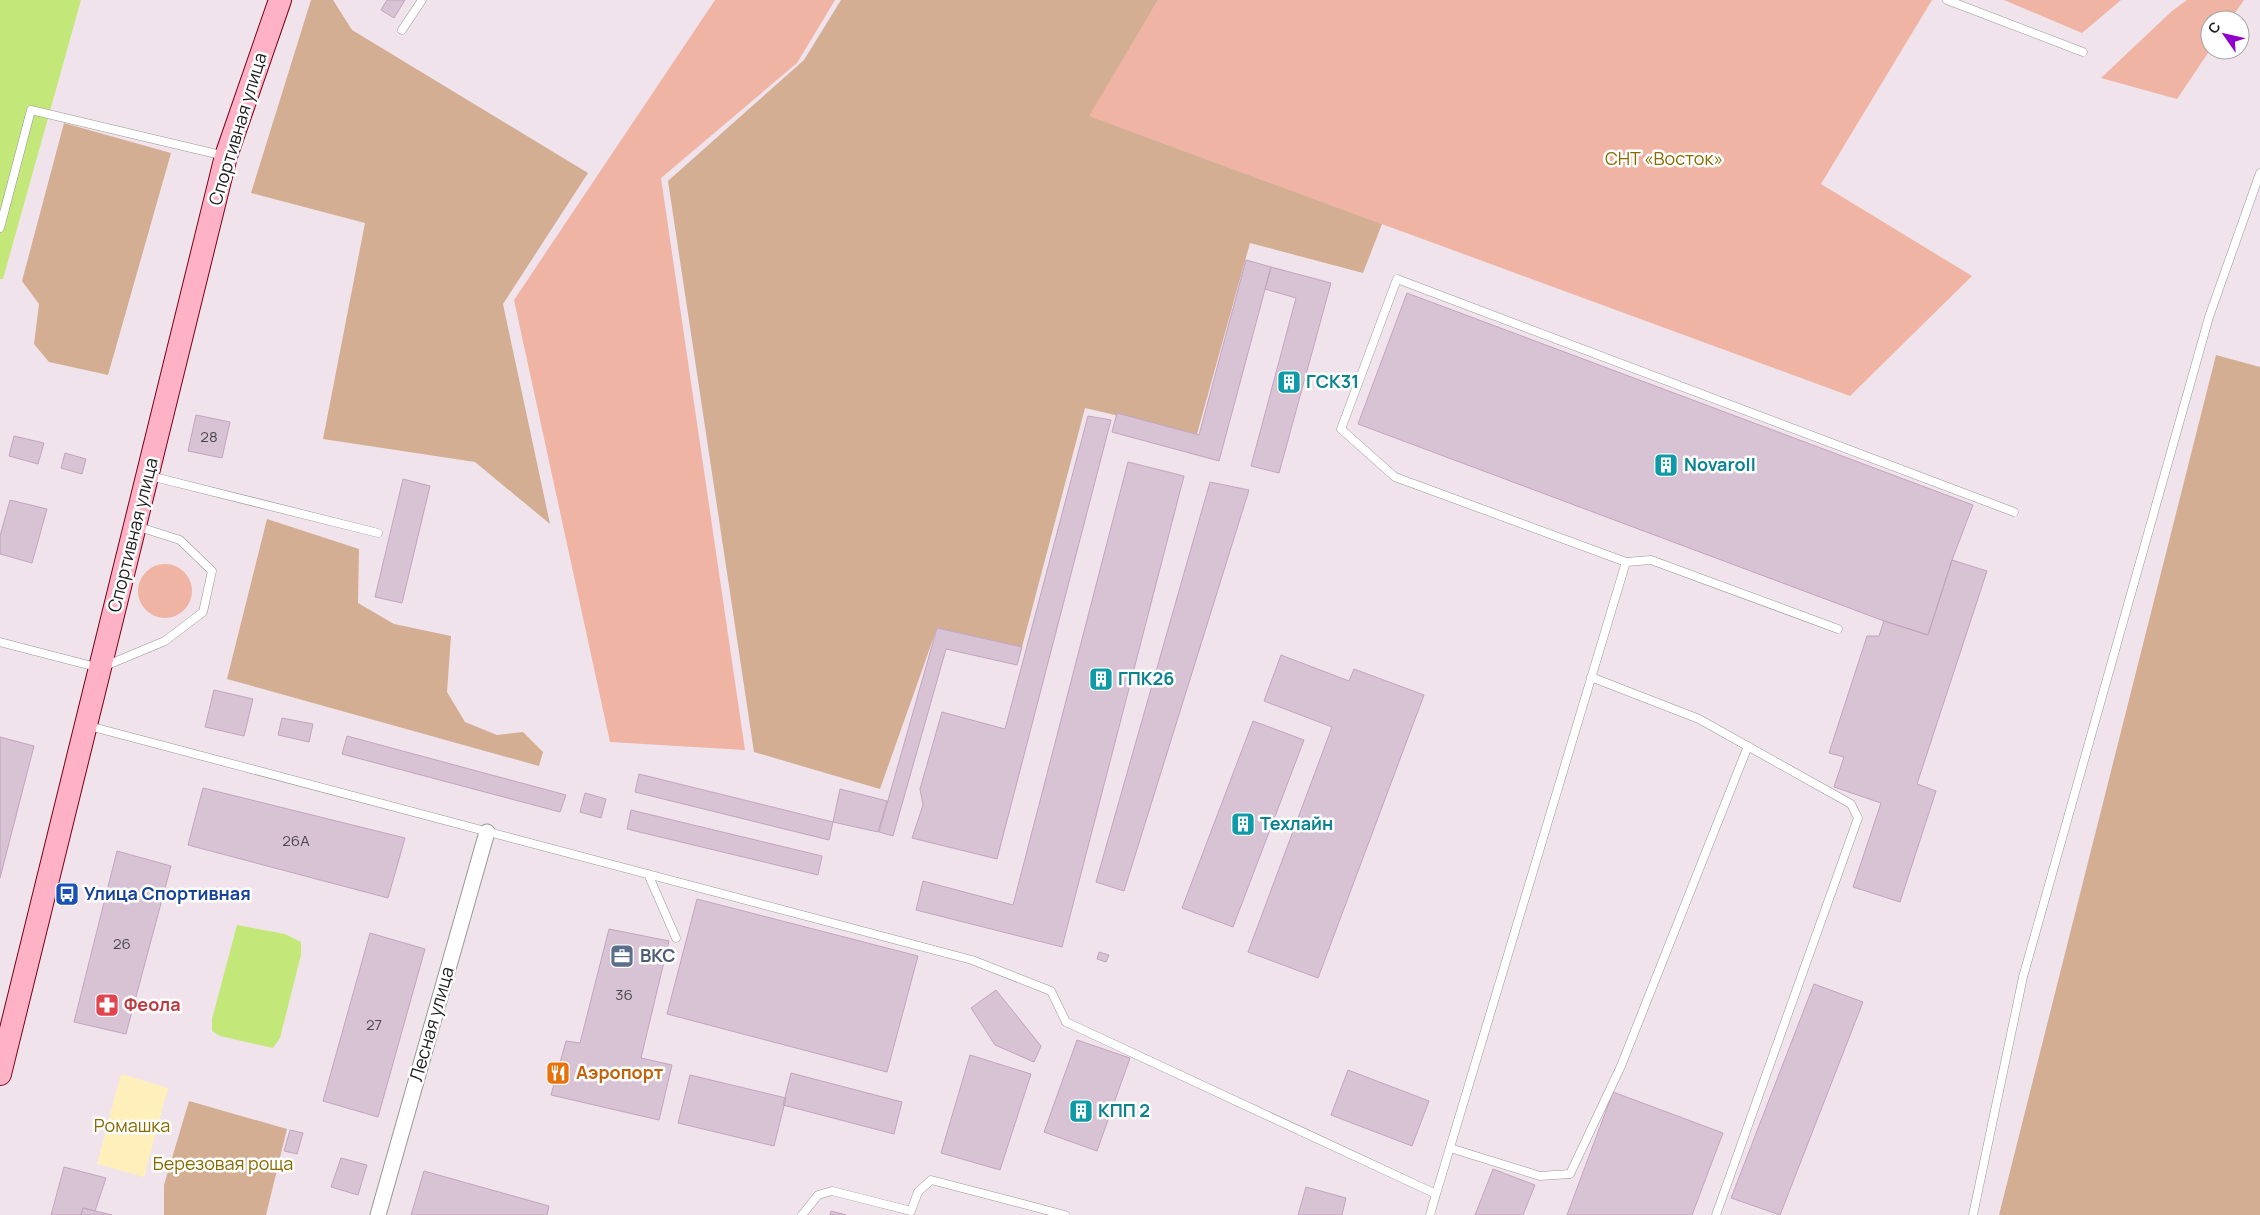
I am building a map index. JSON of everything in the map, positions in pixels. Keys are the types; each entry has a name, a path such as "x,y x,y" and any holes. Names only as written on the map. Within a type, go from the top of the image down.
{"street":[{"name":"Спортивная улица","path":"0,1074 87,725 134,526 149,476 226,156 280,0"},
{"name":"Лесная улица","path":"378,1215 487,832"}],"lane":[{"path":"402,30 422,0"},
{"path":"1947,0 2083,52"},
{"path":"0,228 31,110 226,156"},
{"path":"1973,1215 2023,977 2209,317 2260,173"},
{"path":"1838,629 1651,560 1626,562 1395,478 1340,429 1397,279 2014,512"},
{"path":"149,476 378,533"},
{"path":"0,642 100,668 165,641 204,612 212,570 180,540 134,526"},
{"path":"1430,1215 1626,562"},
{"path":"1591,678 1699,719 1851,804 1858,818 1716,1215"},
{"path":"87,725 972,960 1051,991 1066,1022 1436,1194"},
{"path":"1450,1148 1540,1176 1570,1174 1621,1066 1748,746"},
{"path":"648,874 676,938"},
{"path":"802,1215 818,1195 832,1191 911,1211 918,1192 931,1180 1065,1215"}],"green space":[{"path":"0,0 81,0 3,279 0,279"},
{"path":"311,0 333,0 352,30 588,173 503,304 550,524 475,462 323,439 365,223 251,193"},
{"path":"715,0 835,0 797,63 661,178 745,750 610,742 514,300"},
{"path":"841,0 1158,0 1089,116 1382,224 1363,273 1250,243 1197,434 1085,408 1022,647 937,628 880,789 754,752 668,181 804,60"},
{"name":"СНТ «Восток»","path":"1158,0 1932,0 1821,184 1972,276 1850,396 1088,116"},
{"path":"2004,0 2121,0 2082,33"},
{"path":"2187,0 2244,0 2237,10 2200,10 2200,60 2203,60 2177,99 2101,78 2172,11"},
{"path":"64,123 171,153 108,375 49,362 34,344 39,304 22,281"},
{"path":"2216,355 2260,367 2260,1215 1999,1215"},
{"path":"267,519 359,549 358,603 394,624 451,636 447,692 465,722 497,735 523,732 543,752 539,766 227,679"},
{"path":"165,564 175,566 184,572 190,581 192,591 190,601 184,610 175,616 165,618 155,616 146,610 140,601 138,591 140,581 146,572 155,566"},
{"path":"237,925 285,934 301,942 301,955 280,1038 273,1048 220,1036 212,1031 212,1019"},
{"name":"Ромашка","path":"121,1074 168,1088 144,1177 97,1164"},
{"name":"Березовая роща","path":"189,1101 287,1129 266,1215 164,1215 164,1185"}],"building":[{"path":"387,0 405,0 394,18 381,10"},
{"path":"1246,260 1271,267 1219,461 1112,432 1117,413 1199,435"},
{"name":"ГСК31","path":"1271,267 1331,283 1279,473 1251,466 1296,298 1265,289"},
{"name":"Novaroll","path":"1407,293 1973,505 1952,560 1928,635 1884,621 1358,424"},
{"path":"196,415 230,422 222,458 188,451"},
{"path":"1088,416 1111,420 997,859 912,838 923,805 920,789 942,712 1005,729"},
{"path":"14,436 44,443 38,464 9,456"},
{"path":"65,453 86,459 82,474 61,468"},
{"name":"ГПК26","path":"1128,462 1184,476 1062,947 916,910 923,881 1013,905"},
{"path":"403,479 430,486 402,603 375,597"},
{"path":"1210,482 1249,490 1124,891 1096,882"},
{"path":"10,500 47,509 32,563 0,554 0,536"},
{"path":"1952,560 1987,571 1917,784 1936,791 1900,902 1853,887 1881,803 1834,787 1844,757 1829,753 1867,636 1879,636 1884,621 1928,635"},
{"path":"937,628 1022,647 1017,665 946,649 893,836 879,832"},
{"path":"1281,655 1349,681 1354,669 1424,695 1318,978 1248,952 1332,727 1264,701"},
{"path":"214,690 253,699 244,736 205,727"},
{"path":"282,718 313,724 309,742 278,735"},
{"name":"Техлайн","path":"1253,721 1304,740 1233,927 1182,908"},
{"path":"347,736 566,795 560,812 342,754"},
{"path":"0,737 34,746 0,878"},
{"path":"639,774 833,822 829,840 635,792"},
{"path":"203,788 405,838 388,898 188,845"},
{"path":"840,789 887,801 878,832 833,822"},
{"path":"585,793 606,799 601,818 580,812"},
{"path":"631,810 822,856 818,875 627,829"},
{"path":"117,851 171,866 126,1034 74,1022"},
{"path":"697,899 918,956 887,1072 667,1014"},
{"path":"609,929 669,941 641,1058 672,1065 659,1120 551,1095 566,1041 580,1043"},
{"path":"370,933 425,949 378,1117 323,1101"},
{"path":"1099,952 1109,955 1106,962 1097,959"},
{"path":"1814,984 1863,1002 1780,1215 1731,1198"},
{"path":"996,990 1041,1046 1034,1062 995,1045 971,1008"},
{"name":"КПП 2","path":"1077,1040 1130,1058 1097,1151 1044,1132"},
{"path":"970,1055 1031,1074 1000,1170 941,1153"},
{"path":"1348,1070 1429,1101 1412,1146 1331,1115"},
{"path":"791,1073 902,1102 894,1134 783,1105"},
{"path":"690,1075 786,1098 774,1146 678,1123"},
{"path":"1613,1092 1723,1133 1692,1215 1567,1215"},
{"path":"290,1130 303,1133 297,1154 284,1151"},
{"path":"341,1158 367,1165 358,1195 331,1187"},
{"path":"64,1167 106,1178 95,1211 83,1208 81,1215 51,1215"},
{"path":"1493,1169 1535,1185 1523,1215 1475,1215"},
{"path":"424,1171 549,1206 547,1215 411,1215"},
{"path":"1306,1187 1346,1198 1342,1215 1298,1215"},
{"path":"83,1208 95,1211 112,1215 81,1215"},
{"path":"831,1211 846,1215 830,1215"}],"place":[{"name":"ГСК31","path":"1289,382"},
{"name":"Novaroll","path":"1666,465"},
{"name":"ГПК26","path":"1101,679"},
{"name":"Техлайн","path":"1243,824"},
{"name":"Улица Спортивная","path":"67,894"},
{"name":"ВКС","path":"622,956"},
{"name":"Феола","path":"107,1005"},
{"name":"Аэропорт","path":"558,1073"},
{"name":"КПП 2","path":"1081,1111"}]}
